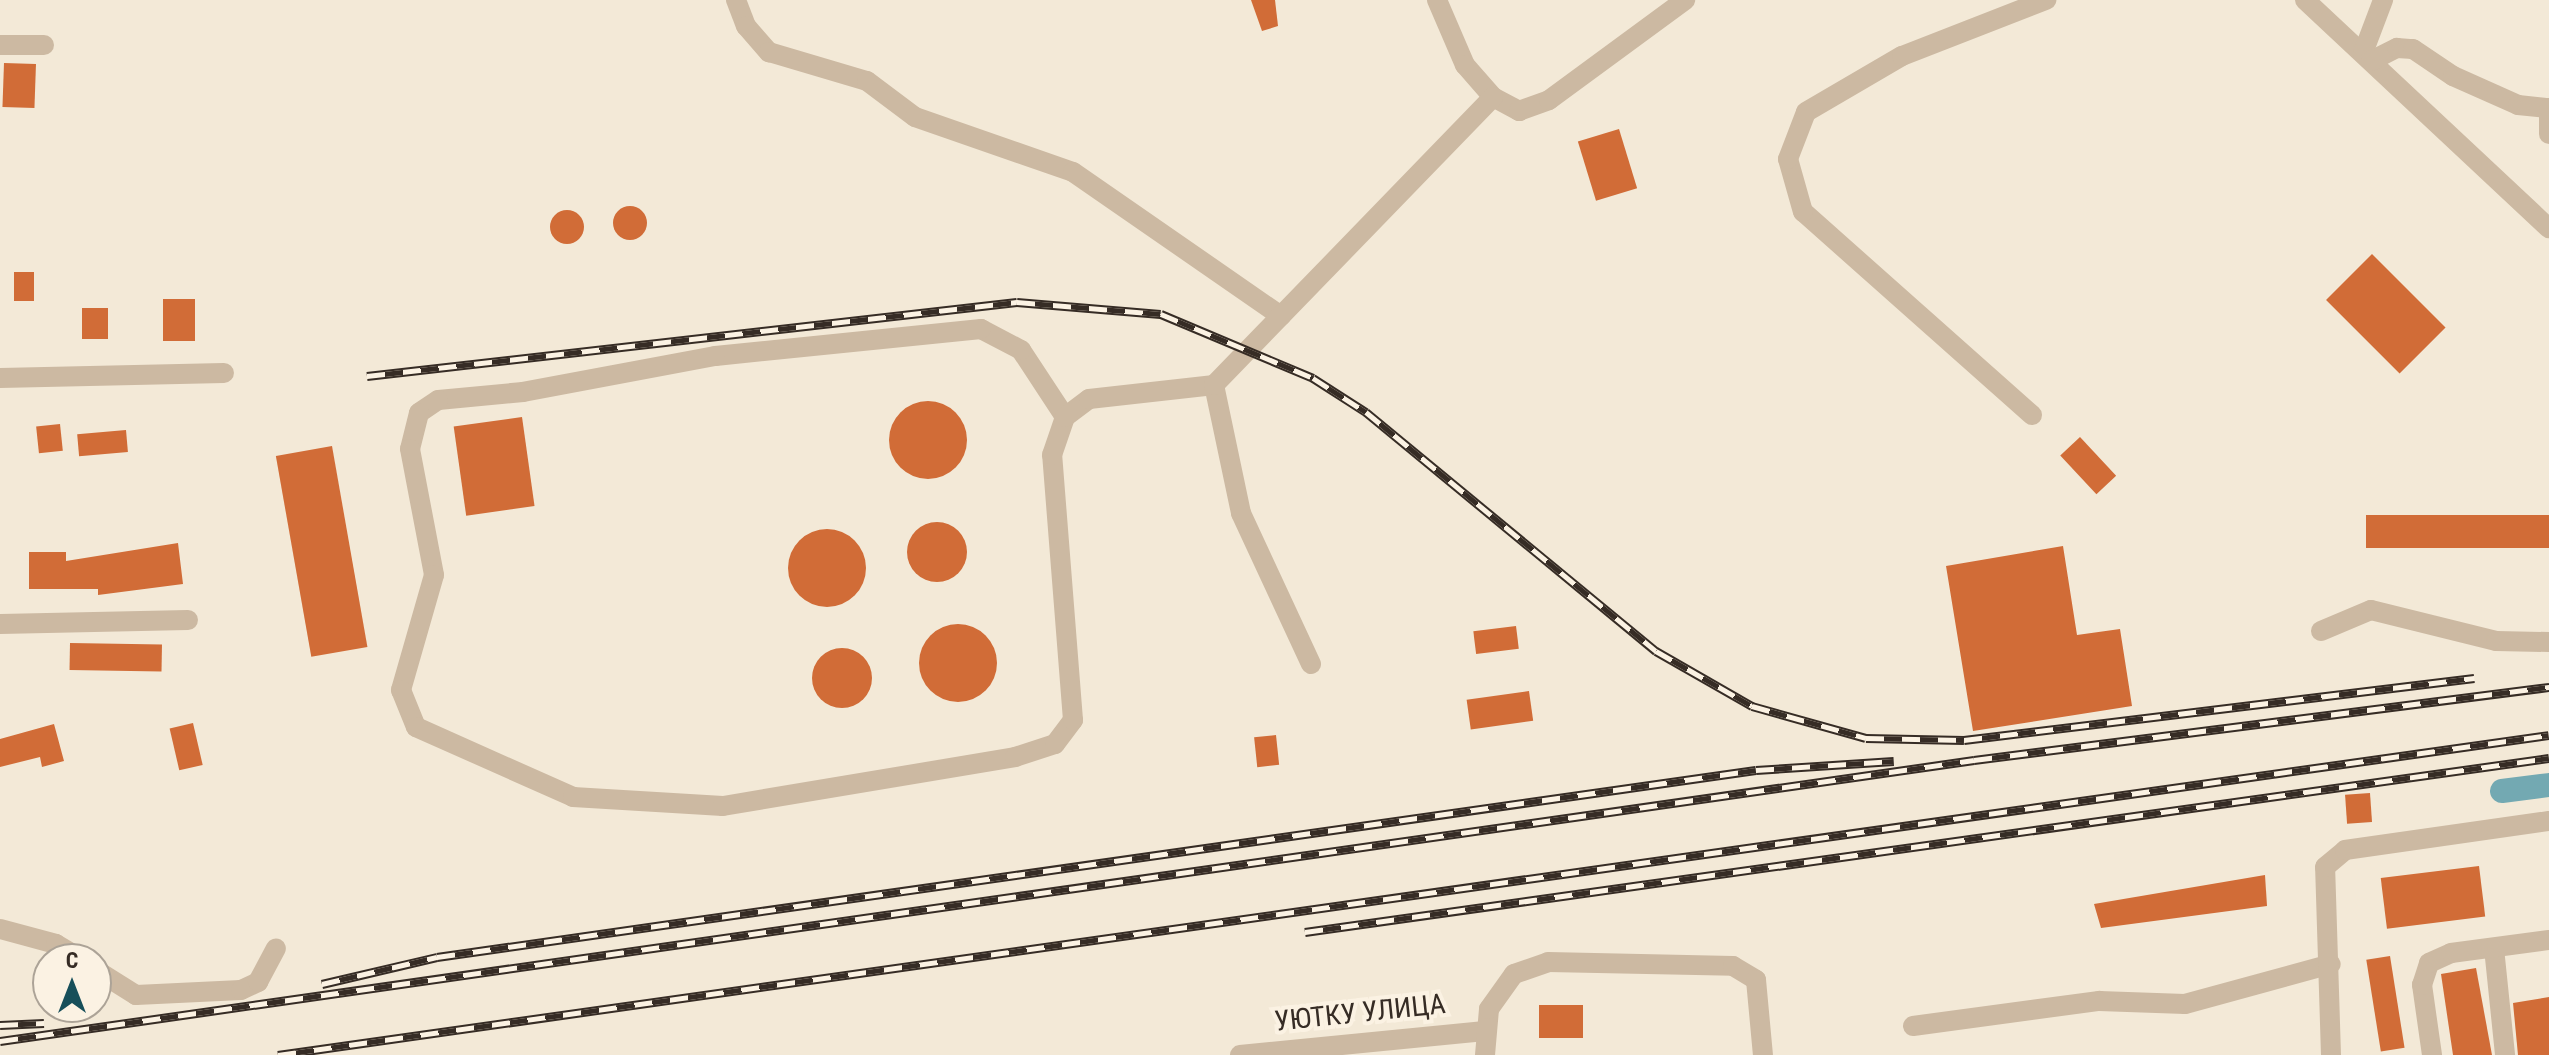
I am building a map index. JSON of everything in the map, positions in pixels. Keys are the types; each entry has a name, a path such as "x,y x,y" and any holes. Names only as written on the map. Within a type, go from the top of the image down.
{"street":[{"path":"736,0 746,26 769,52 867,81 915,117 1073,172 1281,316"},
{"path":"1437,0 1465,65 1493,97 1519,111 1549,100 1683,1"},
{"path":"2032,415 1803,212 1788,159 1806,112 1902,56 2046,0"},
{"path":"2305,0 2549,228"},
{"path":"2367,57 2383,0"},
{"path":"0,45 44,45"},
{"path":"2367,57 2397,48 2413,49 2453,76 2518,105 2549,108 2549,134"},
{"path":"1065,417 1021,350 981,329 715,356 523,392 438,400 419,413 410,449 434,575 401,690 416,727 573,797 723,806 1015,757 1055,744 1073,720 1052,455 1065,417 1089,399 1214,385 1493,97"},
{"path":"0,378 224,373"},
{"path":"1214,385 1241,513 1311,664"},
{"path":"2321,631 2371,610 2496,641 2549,642"},
{"path":"0,624 188,620"},
{"path":"2331,1055 2331,964 2325,867 2345,850 2549,821"},
{"path":"0,929 52,943"},
{"path":"2432,1055 2422,985 2429,963 2494,948 2549,940"},
{"path":"112,980 136,995 241,990 258,982 276,948"},
{"path":"2494,948 2505,1055"},
{"path":"1485,1055 1489,1009 1514,974 1548,962 1733,966 1756,980 1763,1045"},
{"path":"1913,1026 2099,1001 2185,1004 2331,964"},
{"name":"УЮТКУ УЛИЦА","path":"1240,1055 1485,1031"}],"building":[{"path":"1251,0 1275,0 1278,26 1262,31"},
{"path":"4,63 36,64 34,108 2,107"},
{"path":"1619,129 1637,188 1596,201 1578,142"},
{"path":"630,206 642,211 647,223 642,235 630,240 618,235 613,223 618,211"},
{"path":"567,210 579,215 584,227 579,239 567,244 555,239 550,227 555,215"},
{"path":"2372,254 2446,328 2400,374 2326,300"},
{"path":"14,272 34,272 34,301 14,301"},
{"path":"163,299 195,299 195,341 163,341"},
{"path":"82,308 108,308 108,339 82,339"},
{"path":"928,401 943,404 956,412 964,425 967,440 964,455 956,468 943,476 928,479 913,476 900,468 892,455 889,440 892,425 900,412 913,404"},
{"path":"522,417 535,506 466,516 454,427"},
{"path":"60,424 63,451 39,453 36,427"},
{"path":"126,430 128,452 79,456 77,434"},
{"path":"2080,437 2116,476 2096,494 2060,455"},
{"path":"332,446 367,647 311,657 276,456"},
{"path":"2366,515 2549,515 2549,548 2366,548"},
{"path":"937,522 949,524 958,531 965,540 965,564 958,573 949,580 937,582 925,580 916,573 909,564 907,552 909,540 916,531 925,524"},
{"path":"827,529 842,532 855,540 863,553 866,568 863,583 855,596 842,604 827,607 812,604 799,596 791,583 788,568 791,553 799,540 812,532"},
{"path":"178,543 183,584 98,595 98,589 29,589 29,552 66,552 66,561"},
{"path":"2063,546 2077,635 2120,629 2132,706 1973,731 1946,566"},
{"path":"958,624 973,627 986,635 994,648 997,663 994,678 986,691 973,699 958,702 943,699 930,691 922,678 919,663 922,648 930,635 943,627"},
{"path":"1516,626 1519,649 1476,654 1473,631"},
{"path":"70,643 162,645 162,672 70,670"},
{"path":"842,648 854,650 863,657 870,666 870,690 863,699 854,706 842,708 830,706 821,699 814,690 812,678 814,666 821,657 830,650"},
{"path":"1529,691 1533,721 1471,729 1467,700"},
{"path":"193,723 203,765 179,770 170,728"},
{"path":"54,724 64,761 42,767 40,757 0,767 0,739"},
{"path":"1276,735 1279,765 1257,767 1254,737"},
{"path":"2370,793 2372,822 2347,824 2345,795"},
{"path":"2479,866 2485,917 2387,929 2381,878"},
{"path":"2265,875 2267,906 2101,928 2094,904"},
{"path":"2390,956 2405,1048 2381,1052 2366,960"},
{"path":"2476,968 2492,1055 2453,1055 2441,974"},
{"path":"2549,997 2549,1055 2518,1055 2513,1003"},
{"path":"1539,1005 1583,1005 1583,1038 1539,1038"}],"waterway":[{"path":"2502,791 2549,785"}],"railway":[{"path":"367,376 1017,302 1161,314 1313,378 1366,412 1656,651 1752,706 1866,738 1964,740 2474,678"},
{"path":"0,1041 1974,760 2549,687"},
{"path":"278,1055 2549,735"},
{"path":"1305,932 2549,758"},
{"path":"322,984 437,957 1756,770 1894,761"},
{"path":"0,1025 44,1023"}]}
